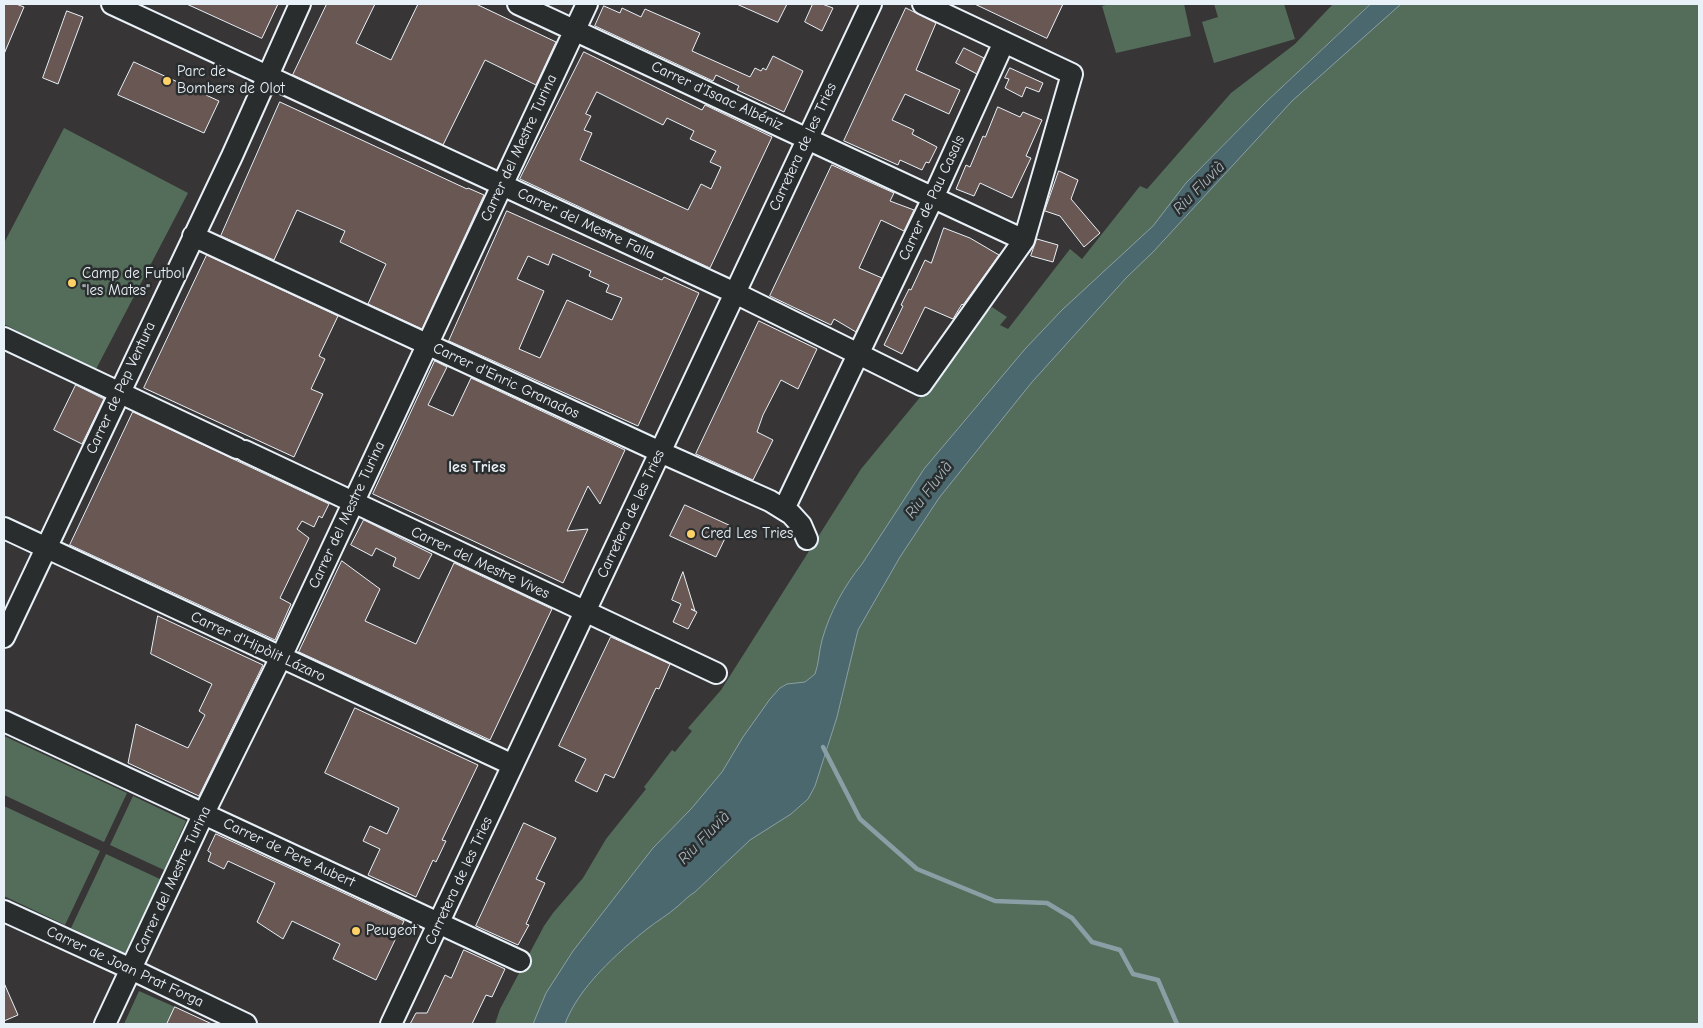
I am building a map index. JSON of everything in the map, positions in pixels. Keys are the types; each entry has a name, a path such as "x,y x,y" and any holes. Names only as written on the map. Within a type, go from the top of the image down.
{"street":[{"name":"Carrer del Mestre Falla","path":"112,4 735,293 922,385 1024,240"},
{"name":"Carrer de Pep Ventura","path":"4,637 267,80 266,75 300,4"},
{"name":"Carrer d'Isaac Albéniz","path":"518,4 1024,240"},
{"name":"Carrer del Mestre Turina","path":"105,1024 204,814 281,657 587,4"},
{"name":"Carretera de les Tries","path":"391,1024 871,4"},
{"path":"923,4 1072,74 1024,240"},
{"name":"Carrer de Pau Casals","path":"784,509 933,198 1004,42"},
{"name":"Carrer d'Enric Granados","path":"194,236 770,501 791,514 801,524 807,539"},
{"name":"Carrer del Mestre Vives","path":"4,338 716,673"},
{"name":"Carrer d'Hipòlit Lázaro","path":"4,528 513,766"},
{"name":"Carrer de Pere Aubert","path":"4,721 520,961"},
{"name":"Carrer de Joan Prat Forga","path":"4,911 246,1024"}],"green space":[{"path":"1109,4 1184,4 1191,36 1116,53 1102,6"},
{"path":"1214,4 1284,4 1295,39 1214,63 1202,22 1218,17"},
{"path":"1333,4 1371,4 1265,103 1186,183 1173,200 1393,4 1699,4 1699,1024 495,1024 500,1009 544,926 583,878 606,839 646,789 644,787 672,750 675,752 692,731 688,728 721,690 861,469 973,333 979,320 992,307 1007,317 1000,325 1008,329 1070,249 1082,259 1140,186 1147,189 1231,93 1295,44"},
{"name":"Camp de Futbol \"les Mates\"","path":"64,128 188,193 95,371 4,324 4,243"},
{"path":"4,736 127,793 104,842 4,795"},
{"path":"133,796 186,821 164,870 110,845"},
{"path":"4,806 100,851 65,925 4,896"},
{"path":"106,854 160,879 125,953 71,928"},
{"path":"139,991 175,1007 167,1024 124,1024"}],"water":[{"name":"Riu Fluvià","path":"1371,4 1401,4 1292,101 1153,252 1127,277 1032,382 939,498 900,557 858,630 837,717 815,786 808,799 791,814 750,840 695,892 611,960 579,997 565,1024 533,1024 546,993 573,951 653,848 691,809 722,772 743,737 770,699 780,688 787,684 805,682 815,674 822,640 838,600 924,469 1025,349 1062,310 1153,226 1186,183 1265,103"}],"building":[{"path":"4,4 16,4 24,7 4,54"},
{"path":"187,4 278,4 262,38"},
{"path":"327,4 375,4 356,43 391,60 418,4 476,4 556,42 536,85 485,60 443,145 293,75"},
{"path":"737,4 787,4 778,22"},
{"path":"813,4 822,4 833,8 822,31 805,22"},
{"path":"975,4 1063,4 1047,38"},
{"path":"604,6 620,13 622,8 641,17 645,9 700,33 692,51 750,77 755,68 761,71 763,68 766,70 773,56 803,71 784,112 737,90 739,86 716,75 713,81 595,26"},
{"path":"906,8 936,23 916,70 960,90 949,114 905,94 892,120 914,130 912,134 937,147 929,163 926,162 922,170 900,160 898,165 844,141"},
{"path":"67,11 83,17 58,84 43,78"},
{"path":"964,48 984,58 977,74 956,63"},
{"path":"584,52 702,110 705,105 772,137 710,268 520,179","holes":["597,92 663,125 667,118 694,131 690,139 716,151 710,162 721,167 711,189 701,184 688,210 580,160 592,133 584,130 591,116 586,114"]},
{"path":"134,62 219,101 204,133 118,95"},
{"path":"1010,68 1043,83 1039,92 1026,87 1022,97 1005,88 1009,79 1005,78"},
{"path":"280,102 467,189 484,195 422,329 368,304 386,264 340,242 345,231 297,210 274,260 221,236"},
{"path":"998,107 1020,117 1023,112 1042,120 1026,156 1031,158 1012,198 980,183 974,196 956,189 966,165 970,167"},
{"path":"832,165 894,193 890,201 914,210 904,231 881,220 859,268 882,278 856,332 834,319 831,325 770,296"},
{"path":"1059,171 1078,180 1071,199 1100,233 1084,247 1060,216 1045,211"},
{"path":"507,211 662,280 664,277 699,293 638,426 449,341","holes":["553,254 591,271 589,276 609,285 606,292 622,298 612,320 567,300 540,358 519,349 544,291 517,279 528,256 548,265"]},
{"path":"944,228 970,238 999,255 953,319 925,307 902,354 884,345 903,306 901,305 909,289 911,290 925,260 931,263"},
{"path":"1037,239 1058,245 1053,262 1031,256"},
{"path":"207,255 338,316 319,356 325,359 311,389 323,394 294,457 144,388"},
{"path":"759,321 817,349 798,389 781,380 763,415 757,432 773,440 753,480 696,454"},
{"path":"435,361 447,367 428,405 453,416 471,378 625,450 600,504 588,486 567,531 588,529 563,583 373,494"},
{"path":"76,385 104,399 82,444 54,430"},
{"path":"133,412 329,504 322,518 319,516 314,527 302,521 297,529 309,538 280,598 291,604 275,640 70,545"},
{"path":"685,505 731,526 716,557 670,536"},
{"path":"364,520 432,554 419,579 393,566 396,558 376,548 372,556 351,545"},
{"path":"342,561 380,589 365,621 416,644 454,563 552,609 490,740 299,652"},
{"path":"683,572 695,611 697,612 688,629 673,622 681,604 672,600"},
{"path":"158,616 263,665 199,796 128,763 136,724 188,748 205,715 199,711 212,684 151,654"},
{"path":"611,637 670,664 659,689 656,688 614,778 605,774 597,792 575,781 586,759 559,746"},
{"path":"355,708 478,765 442,840 446,841 436,862 433,860 416,897 368,875 380,849 363,841 370,826 387,834 399,808 325,773"},
{"path":"524,823 556,838 536,879 545,883 526,924 529,925 518,945 476,926"},
{"name":"Peugeot","path":"216,834 404,921 376,980 333,959 340,944 292,921 283,939 257,922 275,883 228,861 224,869 208,861 211,853 208,851"},
{"path":"464,950 505,969 492,997 486,995 472,1024 410,1024 416,1013 427,1013 445,975 451,978"},
{"path":"4,983 18,1015 4,1021"},
{"path":"175,1007 212,1024 167,1024"}],"waterway":[{"path":"823,747 860,819 917,869 995,901 1047,903 1072,918 1092,942 1120,950 1133,974 1158,980 1177,1024"}],"place":[{"name":"Parc de Bombers de Olot","path":"167,81"},
{"name":"Camp de Futbol \"les Mates\"","path":"72,283"},
{"name":"Cred Les Tries","path":"691,534"},
{"name":"Peugeot","path":"356,931"}],"district":[{"name":"les Tries","path":"477,467"}]}
